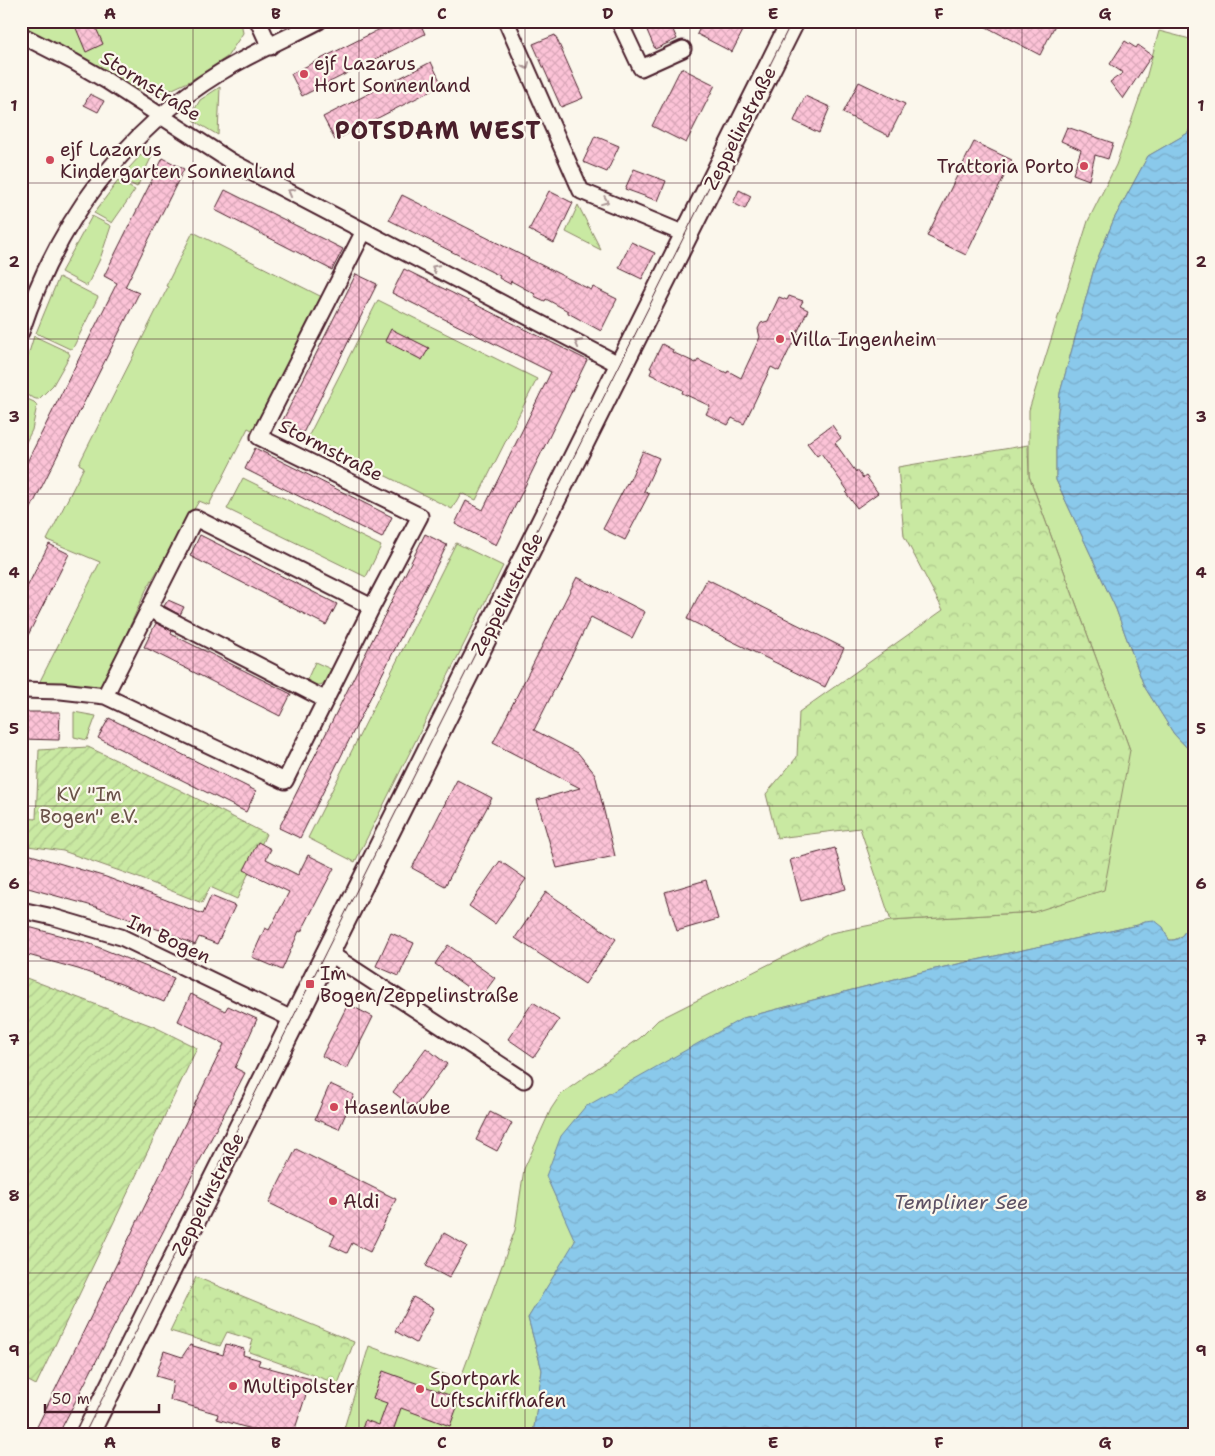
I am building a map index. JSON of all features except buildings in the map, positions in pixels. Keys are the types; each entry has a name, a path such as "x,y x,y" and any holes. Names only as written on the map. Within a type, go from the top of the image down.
{"main road":[{"name":"Zeppelinstraße","path":"87,1435 793,21"}],"street":[{"path":"258,21 270,47"},
{"path":"21,332 46,268 80,208 105,173 160,115 222,72 319,21"},
{"path":"506,21 581,191 687,235"},
{"path":"619,21 641,68 683,49"},
{"name":"Stormstraße","path":"21,36 74,62 232,162 622,366"},
{"name":"Stormstraße","path":"21,690 61,690 105,696 285,781 420,516 259,437 364,231"},
{"path":"105,696 195,518 372,607"},
{"path":"150,609 326,700"},
{"name":"Im Bogen","path":"21,910 122,938 294,1020"},
{"path":"328,953 524,1080"}],"green space":[{"path":"21,21 241,21 243,33 227,57 190,81 164,93 154,94 134,88 21,27"},
{"path":"1159,31 1194,40 1194,118 1188,133 1148,156 1114,219 1095,265 1060,393 1056,430 1056,480 1116,609 1144,686 1174,734 1194,755 1194,916 1187,929 1178,938 1169,940 1163,927 1145,921 1138,925 926,971 743,1018 546,1176 576,1241 528,1318 542,1370 533,1435 342,1435 369,1346 460,1380 515,1230 524,1169 551,1109 561,1094 640,1038 658,1020 831,933 891,921 1034,912 1130,750 1029,476 1029,410 1088,221 1116,165 1145,82"},
{"path":"220,87 218,135 194,121 192,114 200,100"},
{"path":"148,147 152,151 152,156 137,187 120,178"},
{"path":"118,181 135,190 112,223 94,213"},
{"path":"578,205 601,250 566,232"},
{"path":"92,216 111,226 100,259 87,286 61,272"},
{"path":"193,232 326,299 254,431 248,428 209,505 199,501 146,590 103,686 37,687 100,562 47,540 84,467 79,464 168,287 166,286"},
{"path":"59,277 98,297 73,348 70,349 36,333"},
{"path":"378,300 537,379 476,500 461,493 452,509 308,437"},
{"path":"34,336 68,352 70,355 53,385 39,399 21,393 21,379"},
{"path":"21,396 37,405 32,430 21,452"},
{"path":"1028,445 1029,476 1130,750 1104,890 1034,912 891,921 860,828 777,838 766,794 797,757 799,712 943,610 904,536 898,467"},
{"path":"243,478 381,546 366,577 227,509"},
{"path":"456,543 503,566 355,862 308,838"},
{"path":"315,662 333,670 323,684 316,685 306,682"},
{"path":"74,712 96,716 87,740 74,737"},
{"name":"KV \"Im Bogen\" e.V.","path":"88,747 178,789 266,834 237,899 210,887 202,903 63,851 21,845 21,830 25,818 36,819 39,750"},
{"path":"21,976 155,1027 197,1048 36,1385 21,1377"},
{"path":"196,1277 354,1342 338,1384 249,1352 253,1340 227,1332 220,1346 170,1331"}],"water":[{"path":"1194,118 1194,755 1174,734 1144,686 1116,609 1056,480 1056,430 1060,393 1095,265 1114,219 1148,156 1188,133"},
{"name":"Templiner See","path":"1194,916 1194,1435 533,1435 542,1370 528,1318 575,1241 546,1176 561,1136 585,1107 743,1018 926,971 1138,925 1145,921 1154,920 1163,927 1169,940 1174,940 1184,933"}],"tram line":[{"path":"84,1435 792,21"}],"place":[{"name":"ejf Lazarus Hort Sonnenland","path":"304,74"},
{"name":"ejf Lazarus Kindergarten Sonnenland","path":"50,160"},
{"name":"Trattoria Porto","path":"1084,166"},
{"name":"Villa Ingenheim","path":"780,339"},
{"name":"Im Bogen/Zeppelinstraße","path":"310,984"},
{"name":"Hasenlaube","path":"334,1107"},
{"name":"Aldi","path":"333,1201"},
{"name":"Multipolster","path":"233,1386"},
{"name":"Sportpark Luftschiffhafen","path":"420,1389"}],"district":[{"name":"POTSDAM WEST","path":"438,131"}]}
